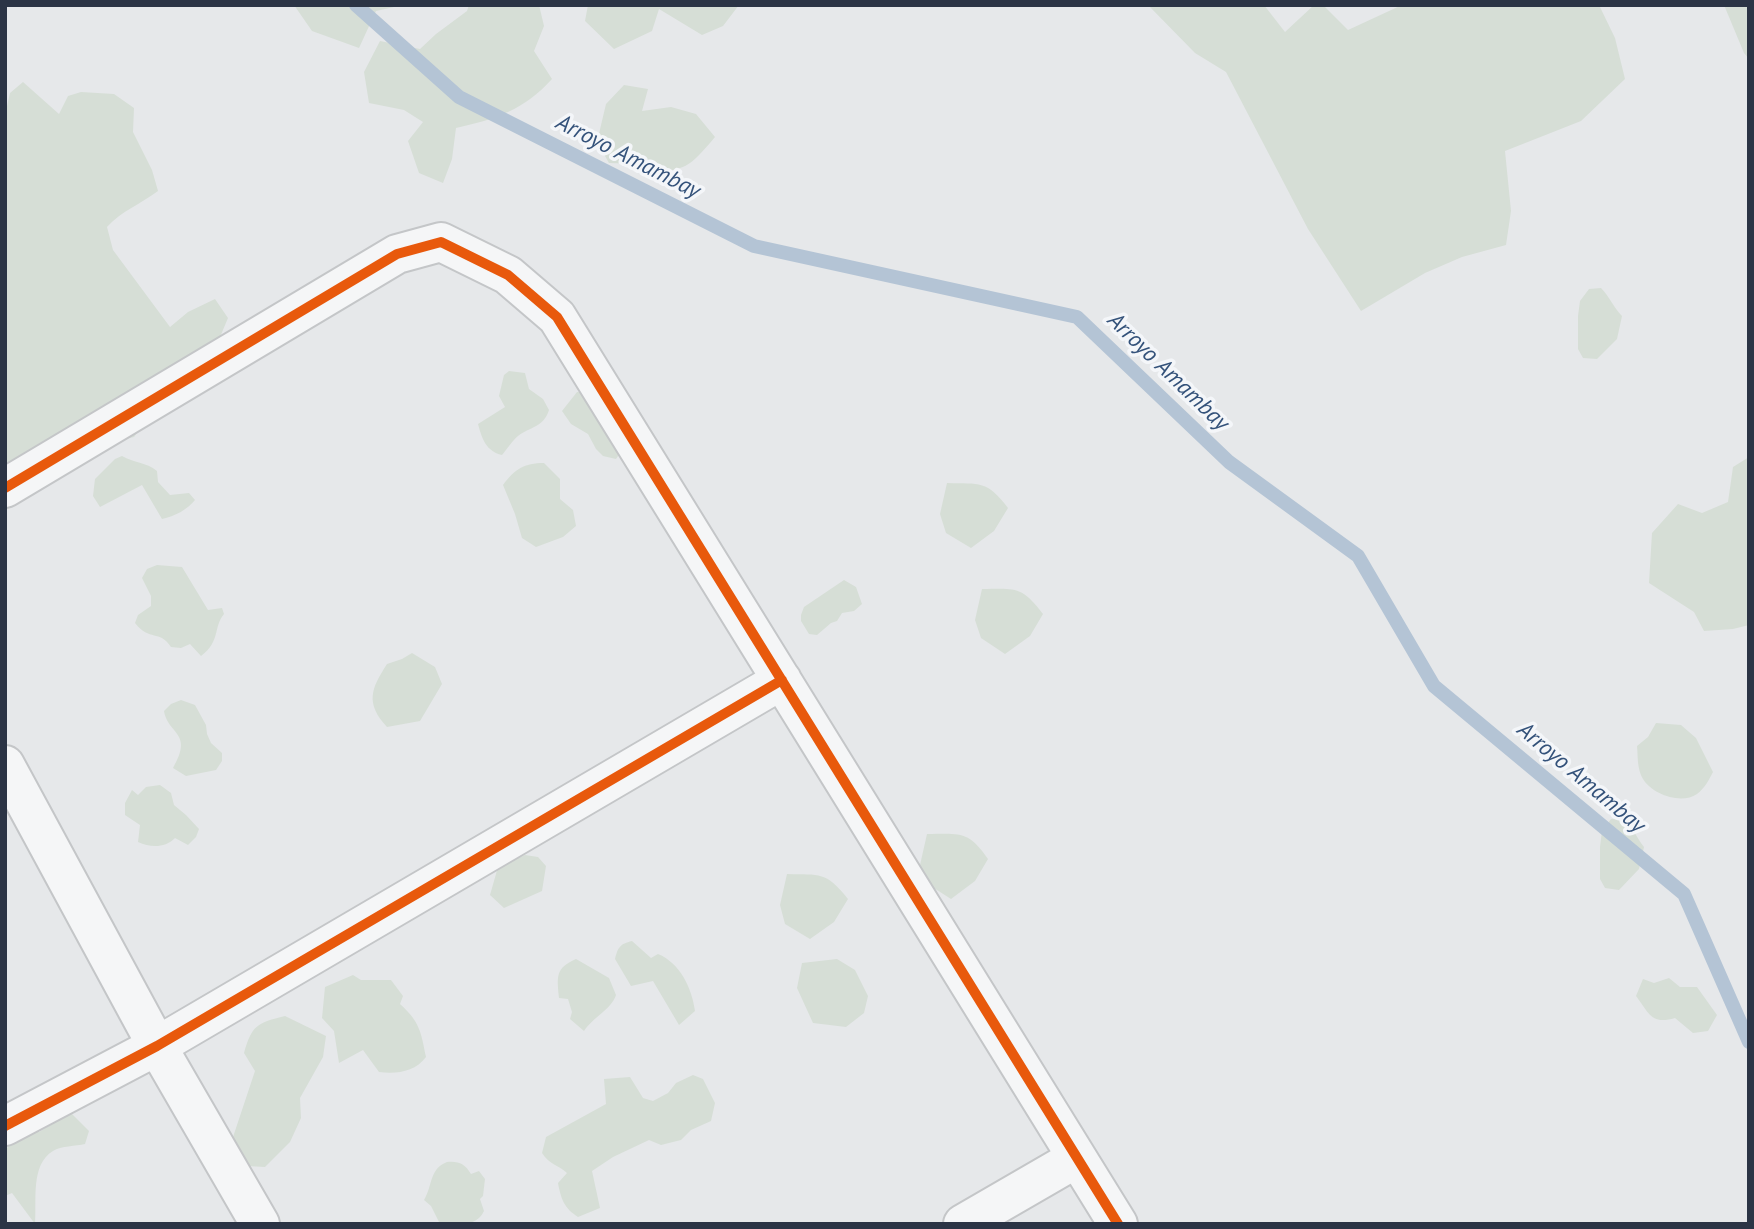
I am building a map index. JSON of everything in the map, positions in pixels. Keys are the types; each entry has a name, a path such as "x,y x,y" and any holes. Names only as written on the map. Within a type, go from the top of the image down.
{"street":[{"path":"5,488 397,254 442,242 508,275 557,317 1118,1224"},
{"path":"5,1126 157,1045 782,680"},
{"path":"5,765 157,1045 260,1224"},
{"path":"963,1224 1077,1158"}],"shaded area":[{"path":"294,5 403,5 376,11 359,48 312,31"},
{"path":"469,5 539,5 544,26 534,51 552,79 520,106 484,121 456,128 452,159 443,183 419,173 408,141 423,122 404,110 369,103 364,72 380,41 420,49 467,11"},
{"path":"588,5 739,5 723,26 702,35 659,9 652,31 614,49 585,21"},
{"path":"1148,5 1264,5 1285,32 1314,5 1323,5 1348,30 1402,5 1599,5 1615,38 1625,79 1581,121 1505,151 1511,211 1506,245 1462,257 1425,273 1361,311 1308,229 1226,72 1195,53"},
{"path":"1724,5 1749,5 1749,59 1744,53"},
{"path":"23,82 59,114 68,96 81,92 114,94 134,108 133,132 152,170 158,191 118,216 107,227 113,250 170,327 188,312 215,299 228,318 212,356 159,404 134,437 79,451 34,495 5,498 5,115 10,93"},
{"path":"624,85 648,89 642,111 671,107 696,114 715,137 699,156 686,166 670,171 645,174 638,164 609,163 597,142 606,104"},
{"path":"1601,288 1622,316 1617,339 1597,359 1583,358 1578,349 1580,301 1589,289"},
{"path":"509,371 525,373 529,389 543,399 549,410 543,420 518,436 502,455 492,451 486,444 478,424 505,407 499,396 504,375"},
{"path":"577,392 589,392 621,452 616,459 603,456 588,434 571,424 562,411"},
{"path":"122,456 157,471 158,482 170,495 189,493 195,500 180,512 162,519 142,485 100,507 93,496 95,479 115,459"},
{"path":"1749,457 1749,625 1704,631 1694,612 1649,583 1652,533 1678,504 1702,513 1728,502 1733,467"},
{"path":"544,463 560,479 560,499 573,510 576,526 563,537 536,547 522,538 503,485 520,468"},
{"path":"947,483 982,485 994,492 1008,508 994,531 971,548 946,533 940,514"},
{"path":"157,565 182,567 208,610 222,608 224,614 214,640 201,656 190,644 181,648 171,647 162,638 145,632 135,623 138,615 151,606 151,596 142,578 147,569"},
{"path":"844,580 856,587 862,604 854,611 842,613 837,621 817,635 809,634 801,621 804,607"},
{"path":"982,589 1023,593 1043,614 1030,636 1005,654 981,638 975,620"},
{"path":"412,653 435,667 442,684 420,721 387,727 375,711 374,689 387,664"},
{"path":"181,700 195,705 206,725 211,743 222,753 222,761 216,770 186,776 173,768 179,756 180,740 166,719 164,711"},
{"path":"1656,723 1681,725 1696,738 1713,772 1697,794 1683,798 1667,796 1653,789 1643,779 1637,746 1648,737"},
{"path":"160,785 171,793 174,805 199,829 188,845 175,838 158,846 138,842 140,825 125,815 125,803 132,790 138,795 146,787"},
{"path":"1623,818 1644,847 1639,869 1619,890 1605,888 1600,879 1602,831 1611,819"},
{"path":"927,834 969,838 988,859 975,881 951,899 926,883 920,865"},
{"path":"525,855 538,857 546,866 542,891 504,908 490,895 498,867"},
{"path":"787,874 822,876 834,883 848,899 834,922 810,939 785,924 780,905"},
{"path":"632,941 651,958 658,954 666,958 684,977 695,1011 679,1025 653,981 631,986 615,959 620,947"},
{"path":"576,959 609,978 616,995 610,1005 584,1031 570,1019 572,1012 568,999 559,998 559,974 564,966"},
{"path":"837,959 855,970 868,996 864,1013 846,1027 813,1023 797,988 802,963"},
{"path":"353,975 361,980 391,980 403,996 400,1004 412,1016 423,1041 426,1057 417,1066 399,1072 379,1072 363,1050 339,1063 334,1031 322,1018 325,987"},
{"path":"1669,978 1680,987 1697,987 1717,1015 1708,1031 1693,1033 1675,1018 1656,1019 1636,996 1643,979 1654,983"},
{"path":"285,1016 326,1036 323,1057 300,1098 301,1118 290,1142 265,1167 247,1166 233,1154 233,1137 255,1071 244,1053 250,1036 257,1027"},
{"path":"693,1075 703,1079 715,1103 711,1121 691,1130 681,1140 661,1145 649,1140 613,1157 592,1171 600,1208 578,1217 573,1214 564,1203 558,1183 567,1173 542,1153 546,1137 606,1104 604,1079 630,1077 643,1098 653,1101 668,1093 676,1083"},
{"path":"71,1113 89,1131 85,1144 56,1149 41,1165 36,1184 35,1224 12,1193 5,1196 5,1152 19,1126 39,1132"},
{"path":"447,1162 461,1164 471,1174 479,1171 485,1179 483,1196 480,1199 484,1211 471,1223 440,1224 431,1206 424,1200 434,1173"}],"waterway":[{"name":"Arroyo Amambay","path":"356,5 459,97 754,246 1077,317 1229,462 1358,556 1434,686 1684,894 1749,1042"}],"cycle path":[{"path":"5,488 397,254 441,242 508,275 557,317 1118,1224"},
{"path":"5,1126 157,1046 782,680"}]}
